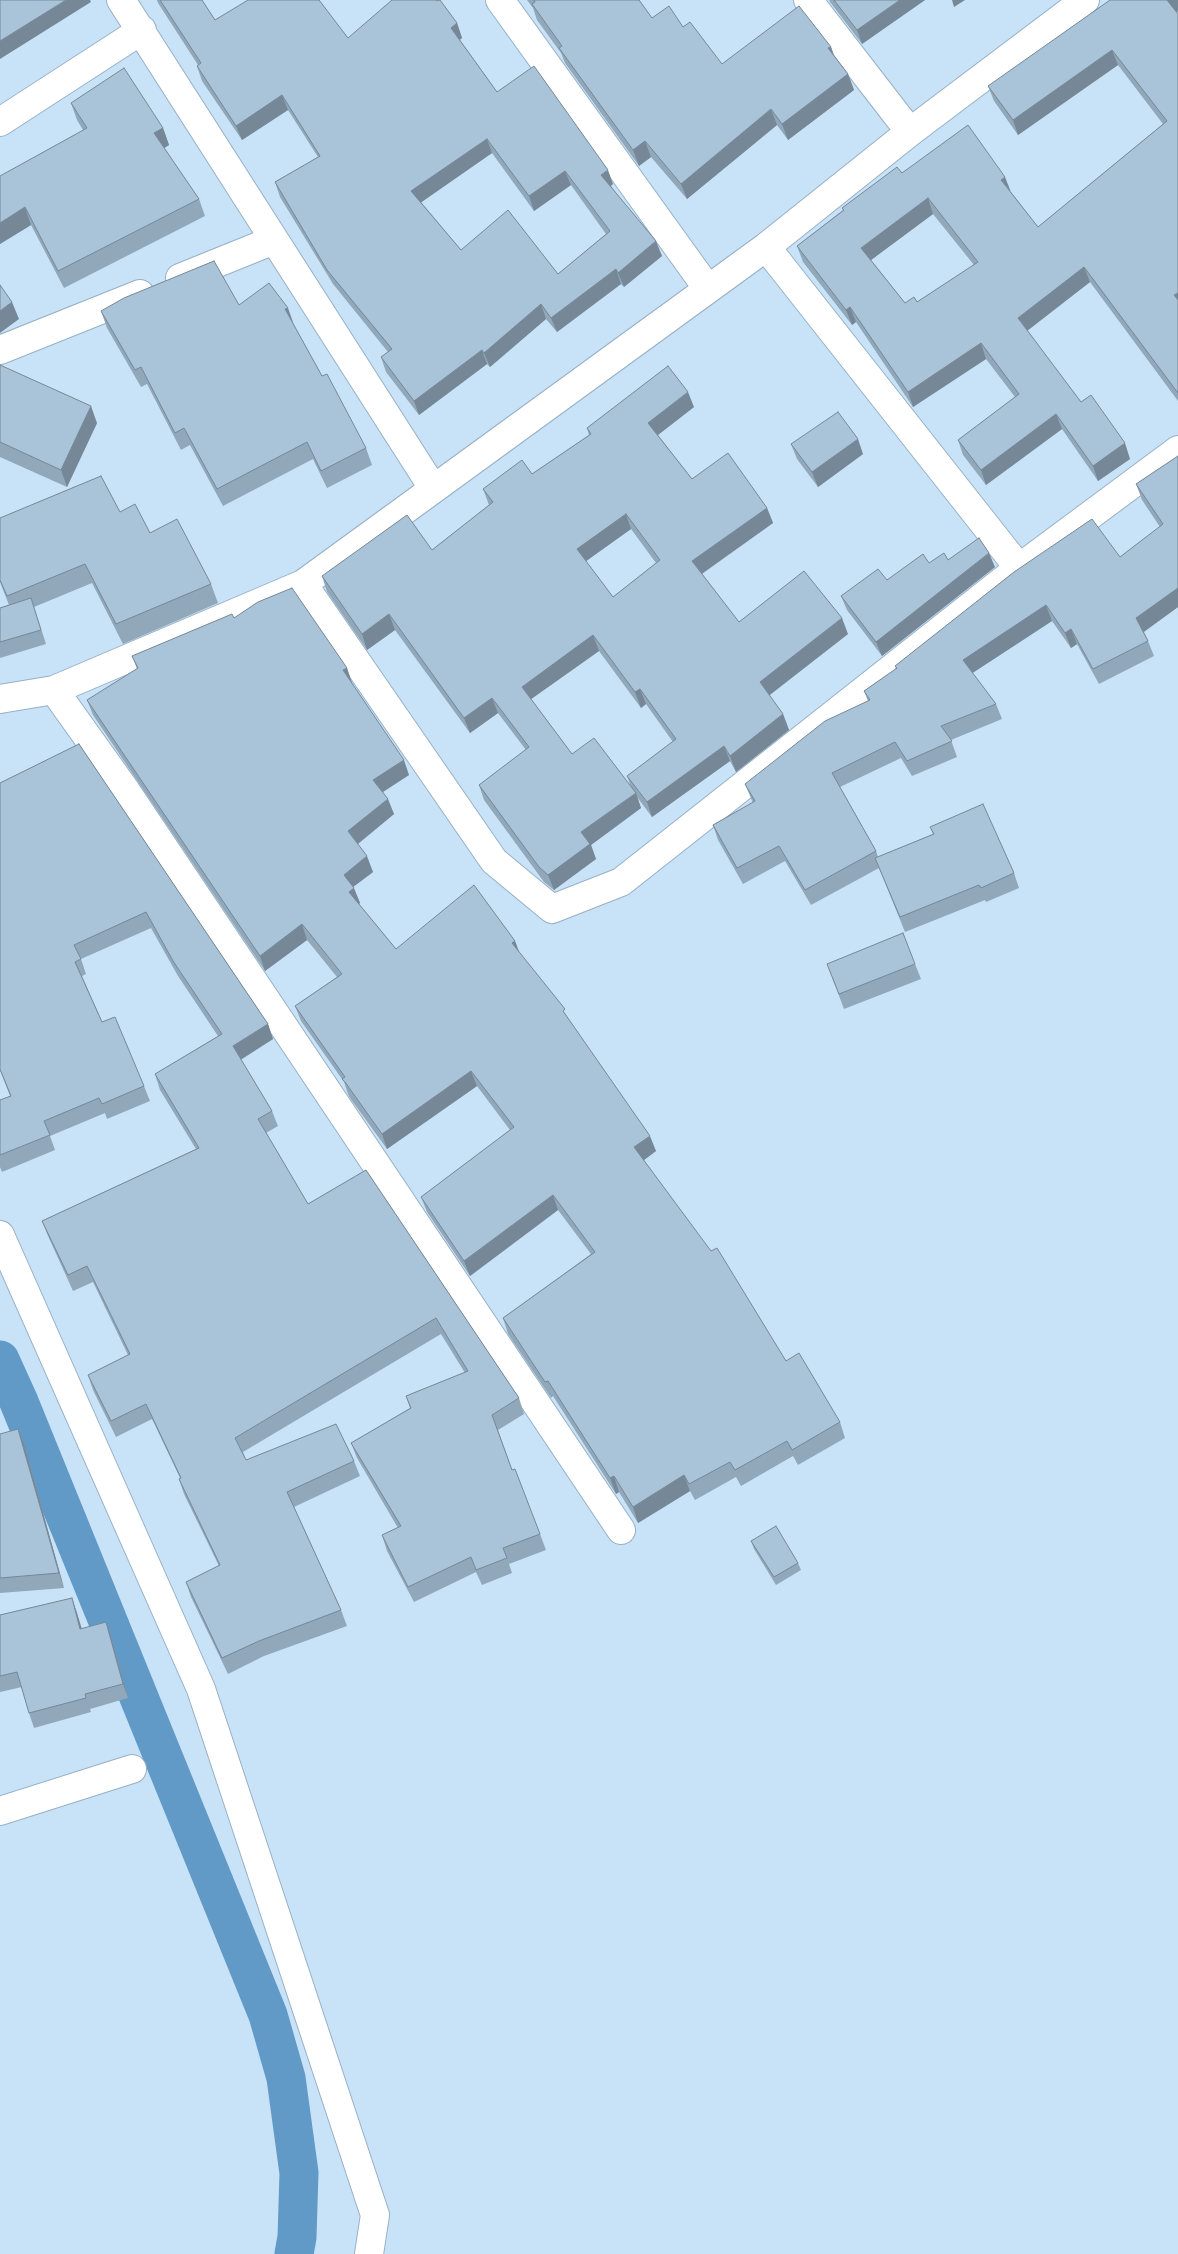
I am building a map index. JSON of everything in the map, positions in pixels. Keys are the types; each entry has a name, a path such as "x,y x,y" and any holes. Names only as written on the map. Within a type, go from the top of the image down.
{"street":[{"path":"121,0 142,30 433,488"},
{"path":"500,0 708,289"},
{"path":"808,0 910,132"},
{"path":"0,699 54,690 303,584 766,247 910,132 1085,0"},
{"path":"0,122 142,30"},
{"path":"0,350 274,240"},
{"path":"766,247 1019,568"},
{"path":"303,584 494,861 552,909 621,882 1019,568 1178,450"},
{"path":"54,690 132,800 621,1530"},
{"path":"0,1235 201,1688 375,2215 370,2254"},
{"path":"0,1811 132,1769"}],"building":[{"path":"0,0 66,0 0,41"},
{"path":"160,0 202,0 215,20 248,0 319,0 348,38 392,0 440,0 457,23 451,28 497,92 534,66 608,170 601,175 656,241 618,273 616,269 551,318 541,304 484,353 482,350 414,401 381,357 392,349 327,270 275,182 320,156 282,95 236,126 197,66 201,63","holes":["487,139 529,196 565,171 610,231 558,274 508,210 461,250 411,191"]},
{"path":"534,0 639,0 652,18 669,6 683,27 690,22 722,64 799,6 831,47 828,48 848,74 782,124 771,109 681,184 645,141 633,150 559,48 562,46 532,4 535,2"},
{"path":"834,0 900,0 857,30"},
{"path":"1110,0 1167,0 1178,14 1178,293 1174,295 1178,300 1178,393 1084,267 1018,318 1081,402 1091,395 1125,443 1093,466 1056,414 981,470 958,440 1019,394 981,343 908,392 850,307 846,310 797,246 844,210 842,208 897,167 902,173 968,125 1005,177 1001,180 1038,227 1167,121 1112,50 1013,120 988,86","holes":["928,198 978,262 917,302 914,297 905,303 861,248"]},
{"path":"124,68 163,128 154,133 199,199 58,271 25,207 0,223 0,176 87,128 71,103"},
{"path":"214,261 239,305 269,283 288,308 285,309 322,376 327,374 366,448 321,471 307,442 217,489 184,428 175,433 141,367 135,370 101,311 124,298"},
{"path":"0,285 12,302 0,311"},
{"path":"0,365 91,406 61,470 0,442"},
{"path":"668,366 688,392 648,423 692,479 728,453 767,508 692,561 739,622 804,571 842,618 760,682 783,714 730,756 724,746 647,802 627,776 676,739 640,689 635,692 593,635 522,687 572,754 594,738 636,793 581,832 590,844 548,875 539,867 479,785 529,747 492,698 464,718 389,614 362,634 322,576 407,515 432,550 493,502 483,489 522,460 532,474 591,434 587,428","holes":["626,514 660,560 613,597 577,549"]},
{"path":"838,412 858,439 812,472 791,444"},
{"path":"1178,456 1178,588 1136,618 1148,641 1093,669 1071,629 1065,633 1046,605 963,660 996,704 941,726 952,741 907,761 895,742 832,773 876,851 805,890 779,846 737,868 713,825 755,801 745,784 825,721 870,700 864,691 897,668 895,666 1014,572 1092,519 1120,557 1163,524 1136,484"},
{"path":"101,476 120,512 135,504 150,533 177,519 211,584 116,624 85,564 7,596 0,580 0,518"},
{"path":"979,538 989,553 876,642 841,596 878,569 887,580 923,554 929,563 944,553 948,560"},
{"path":"292,588 347,668 343,670 404,760 373,780 388,799 348,831 367,856 344,875 354,888 349,892 396,949 474,885 515,941 512,943 565,1009 563,1011 650,1136 634,1147 711,1251 717,1248 786,1361 799,1353 840,1422 792,1450 787,1441 735,1470 730,1462 689,1484 684,1475 633,1507 614,1476 610,1478 548,1381 545,1382 503,1318 595,1252 553,1195 464,1261 421,1197 514,1127 471,1071 382,1134 342,1079 345,1077 295,1006 342,974 302,924 260,956 87,700 138,668 132,656 232,614 234,618 258,602"},
{"path":"31,598 41,630 0,642 0,608"},
{"path":"79,744 268,1024 233,1046 272,1111 258,1119 308,1204 366,1170 519,1398 492,1415 512,1470 515,1469 540,1534 503,1548 507,1558 476,1570 471,1557 408,1587 382,1535 401,1526 351,1443 411,1408 406,1396 468,1371 436,1318 235,1438 246,1460 336,1424 354,1461 287,1492 341,1610 259,1641 222,1658 186,1582 220,1565 146,1404 111,1421 88,1375 130,1354 87,1266 68,1275 42,1221 199,1148 155,1074 222,1034 173,961 146,912 74,945 81,959 75,962 102,1022 115,1017 144,1086 102,1104 99,1098 44,1121 50,1135 0,1155 0,1100 11,1096 0,1069 0,783"},
{"path":"983,804 1014,873 981,888 979,885 900,917 875,858 934,834 930,827"},
{"path":"903,933 915,964 839,994 827,964"},
{"path":"18,1429 59,1573 0,1578 0,1434"},
{"path":"776,1526 798,1563 774,1577 751,1541"},
{"path":"72,1598 80,1629 106,1622 123,1684 85,1694 86,1698 29,1713 17,1672 0,1676 0,1615"}],"waterway":[{"path":"0,1360 19,1402 268,2015 286,2078 299,2173 297,2237 294,2254"}]}
